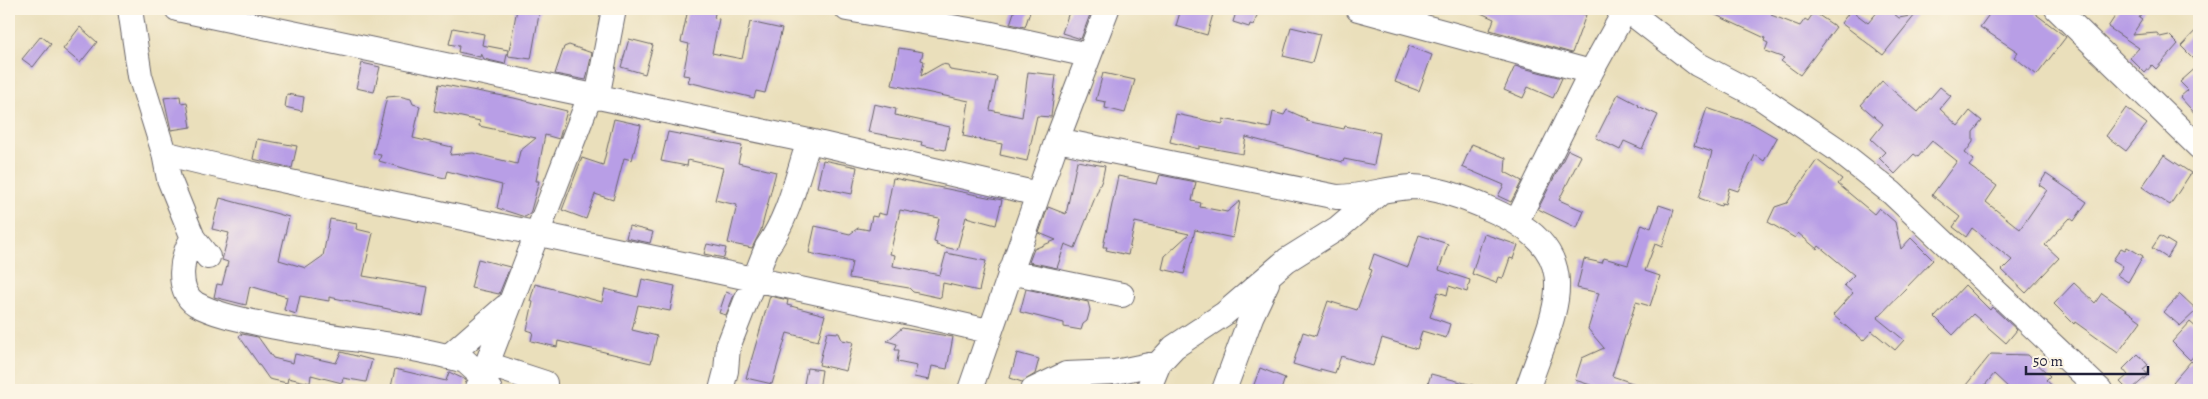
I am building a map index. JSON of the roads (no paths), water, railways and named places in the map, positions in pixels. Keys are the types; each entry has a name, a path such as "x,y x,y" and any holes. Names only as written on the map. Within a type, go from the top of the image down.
{"street":[{"path":"130,9 140,76 164,153 174,195 193,238 208,257"},
{"path":"177,9 808,141 1038,194"},
{"path":"484,381 510,303 593,97 614,9"},
{"path":"847,9 969,30 1088,55"},
{"path":"970,390 988,331 1056,140 1107,9"},
{"path":"1358,9 1591,72"},
{"path":"1517,221 1591,72 1626,9 1697,64 1760,97 1835,148 1892,193 2100,390"},
{"path":"2057,9 2199,147"},
{"path":"1056,140 1337,197 1356,197 1400,188 1425,188 1472,201 1517,221 1542,243 1551,255 1557,272 1556,302 1527,390"},
{"path":"720,390 726,371 728,347 767,247 780,226 808,141"},
{"path":"164,153 309,187 754,280 802,288 988,331"},
{"path":"1148,390 1159,364 1174,347 1224,314 1286,260 1338,228 1379,193"},
{"path":"193,238 185,250 183,281 187,294 195,303 249,321 277,327 448,356 465,361 484,381 545,384"},
{"path":"1010,272 1122,295"},
{"path":"1224,390 1251,317 1272,274"},
{"path":"448,356 510,303"},
{"path":"1033,390 1066,374 1115,372 1159,364"}]}
